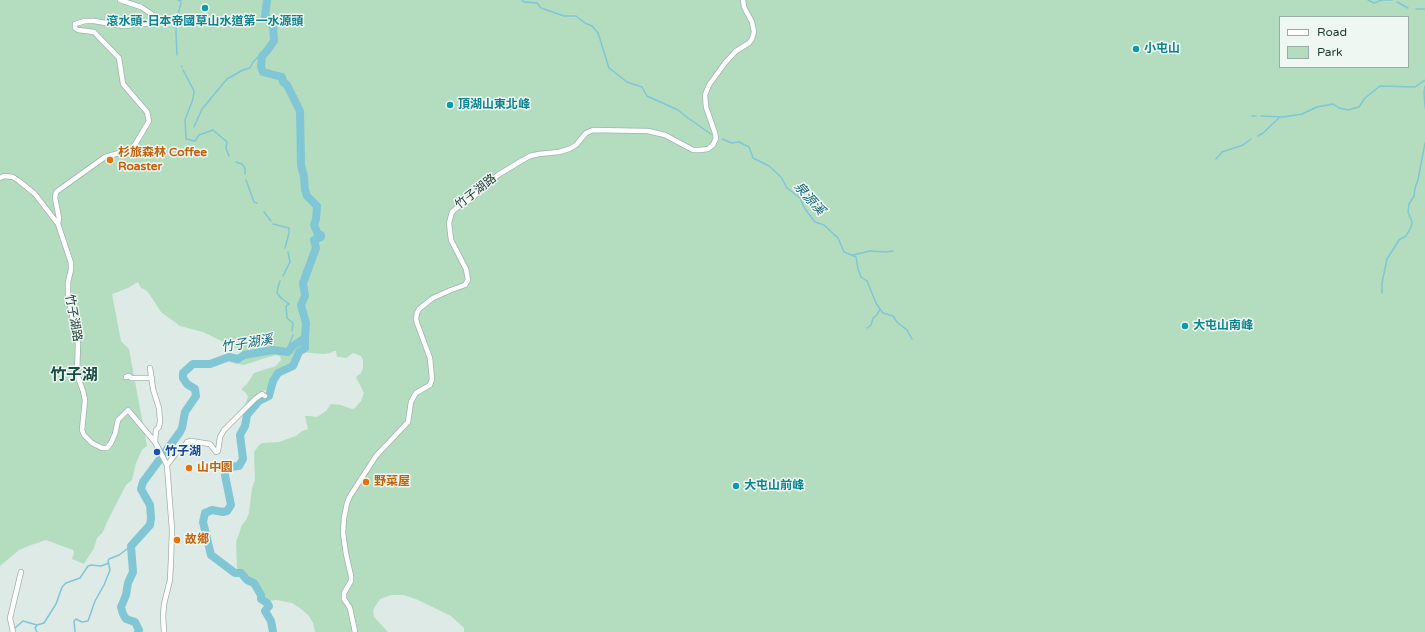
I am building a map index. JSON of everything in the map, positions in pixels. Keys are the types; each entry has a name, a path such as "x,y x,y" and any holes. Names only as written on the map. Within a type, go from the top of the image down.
{"street":[{"path":"58,224 59,218 55,198 56,192 105,157 119,153 127,153 133,148 149,121 147,112 123,84 119,58 94,32 78,30 75,28 75,24 99,21 124,26 152,23 153,15 141,7 120,0"},
{"name":"竹子湖路","path":"355,632 350,608 344,599 344,593 351,581 343,533 347,503 376,456 408,422 413,398 416,394 430,385 432,380 430,358 417,323 417,314 420,309 433,298 465,285 468,280 466,269 451,240 449,223 452,212 459,206 471,200 485,185 498,175 521,160 530,156 570,149 576,145 586,133 592,130 648,131 665,136 693,150 708,149 713,145 716,138 706,107 705,95 709,85 725,63 736,51 749,43 754,32 752,22 744,8 743,0"},
{"name":"竹子湖路","path":"0,178 4,176 19,180 35,194 58,224 71,263 68,282 68,295 78,344 77,374 85,400 82,430 86,438 102,448 107,448 112,443 118,420 128,410 155,442 167,465 172,530 170,580 164,604 164,632"},
{"path":"150,368 153,389 159,408 160,421 156,430 155,442"},
{"path":"126,377 152,378"},
{"path":"167,465 177,452 183,449 187,442 191,440 210,444 216,452 218,451 220,437 224,430 255,399 262,394 265,396"},
{"path":"13,632 10,618 21,572"}],"green space":[{"path":"0,0 1425,0 1425,632 464,632 464,628 451,616 404,595 391,595 380,599 373,610 374,617 388,632 315,632 313,623 309,616 300,608 292,603 277,600 269,601 264,599 241,578 237,569 236,542 242,525 249,513 252,488 255,480 254,452 260,444 279,442 296,436 302,431 308,429 305,416 317,417 326,411 331,404 341,405 352,409 355,408 361,401 364,393 356,377 361,373 363,368 363,360 361,356 353,353 346,358 337,357 336,351 324,354 300,352 296,366 279,375 273,388 262,391 250,410 247,413 244,413 243,410 248,397 242,388 247,384 254,373 276,366 281,360 280,356 276,355 244,365 230,362 225,356 226,354 229,353 235,355 243,354 244,352 203,332 180,326 161,312 148,292 141,288 138,282 128,288 112,294 121,341 129,349 147,446 142,450 136,463 132,480 126,485 103,532 97,538 94,548 84,564 72,559 74,553 73,550 46,540 19,550 0,566"}],"waterway":[{"name":"竹子湖溪","path":"138,632 139,630 135,622 126,619 121,607 133,572 131,546 150,525 150,505 141,489 143,482 180,432 185,412 196,396 195,389 187,384 183,378 183,373 193,364 210,364 229,357 238,359 244,355 273,350 288,352 293,346 305,338 306,323 301,305 305,296 303,283 316,248 314,240 321,237 321,235 318,234 314,225 317,206 307,196 305,190 301,165 300,111 287,85 283,82 282,77 263,72 261,67 262,56 274,41 273,26 265,16 267,0"},
{"name":"泉源溪","path":"522,0 524,2 537,3 541,8 564,16 576,16 592,26 598,33 609,68 627,82 642,87 647,96 678,110 711,134"},
{"path":"1368,0 1374,3 1382,0 1392,0"},
{"path":"1397,2 1408,8"},
{"path":"177,55 176,31 181,3"},
{"path":"1416,9 1425,9"},
{"path":"194,127 202,109 227,79 243,70 250,68 253,62 258,57 262,56"},
{"path":"183,70 194,91 193,99 185,120 186,139 195,141 199,135 213,130 227,142 226,148 229,156"},
{"path":"1261,116 1284,117 1302,114 1317,107 1333,104 1339,108 1348,110 1359,107 1365,98 1380,86 1415,87 1425,80"},
{"path":"1425,86 1425,107"},
{"path":"1258,136 1280,117"},
{"name":"泉源溪","path":"722,139 732,143 739,142 749,147 753,158 769,166 781,177 787,188 800,198 805,209 815,222 824,225 838,238 844,252 856,257 861,277 867,281 880,309 883,313 893,316 897,322 907,330 912,339"},
{"path":"1216,159 1222,152 1243,145 1251,139"},
{"path":"1382,293 1382,283 1387,259 1399,240 1406,236 1411,227 1412,222 1408,212 1409,204 1414,196 1425,143"},
{"path":"236,162 242,164 245,168 245,174"},
{"path":"246,180 254,202 257,203"},
{"path":"264,212 271,221"},
{"path":"273,224 289,228 285,248"},
{"path":"853,255 870,251 893,251"},
{"path":"283,276 290,262 288,252"},
{"path":"280,281 277,293 289,304 286,306 287,318 293,323 292,331"},
{"path":"867,328 871,325 873,318 877,315 880,309"},
{"path":"286,352 293,335"},
{"path":"273,632 271,621 265,611 269,606 261,599 261,595 254,583 247,580 241,573 235,573 211,555 203,522 205,513 212,510 223,512 227,511 231,505 225,469 228,467 239,466 243,459 240,435 245,426 247,415 259,401 269,396 273,381 278,373 293,366 299,352 305,348 305,338"},
{"path":"75,632 74,621 76,619 82,622 88,621 95,601 110,570 109,559 119,555 131,546"},
{"path":"15,628 23,621 37,625 44,623 56,604 62,587 66,583 80,578 88,566 101,566 109,563"},
{"path":"37,625 35,628 37,632"}],"place":[{"name":"滾水頭-日本帝國草山水道第一水源頭","path":"205,8"},
{"name":"小屯山","path":"1136,49"},
{"name":"頂湖山東北峰","path":"450,105"},
{"name":"杉旅森林 Coffee Roaster","path":"110,160"},
{"name":"大屯山南峰","path":"1185,326"},
{"name":"竹子湖","path":"157,452"},
{"name":"山中園","path":"189,468"},
{"name":"野菜屋","path":"366,482"},
{"name":"大屯山前峰","path":"736,486"},
{"name":"故鄉","path":"177,540"}],"district":[{"name":"竹子湖","path":"74,376"}]}
